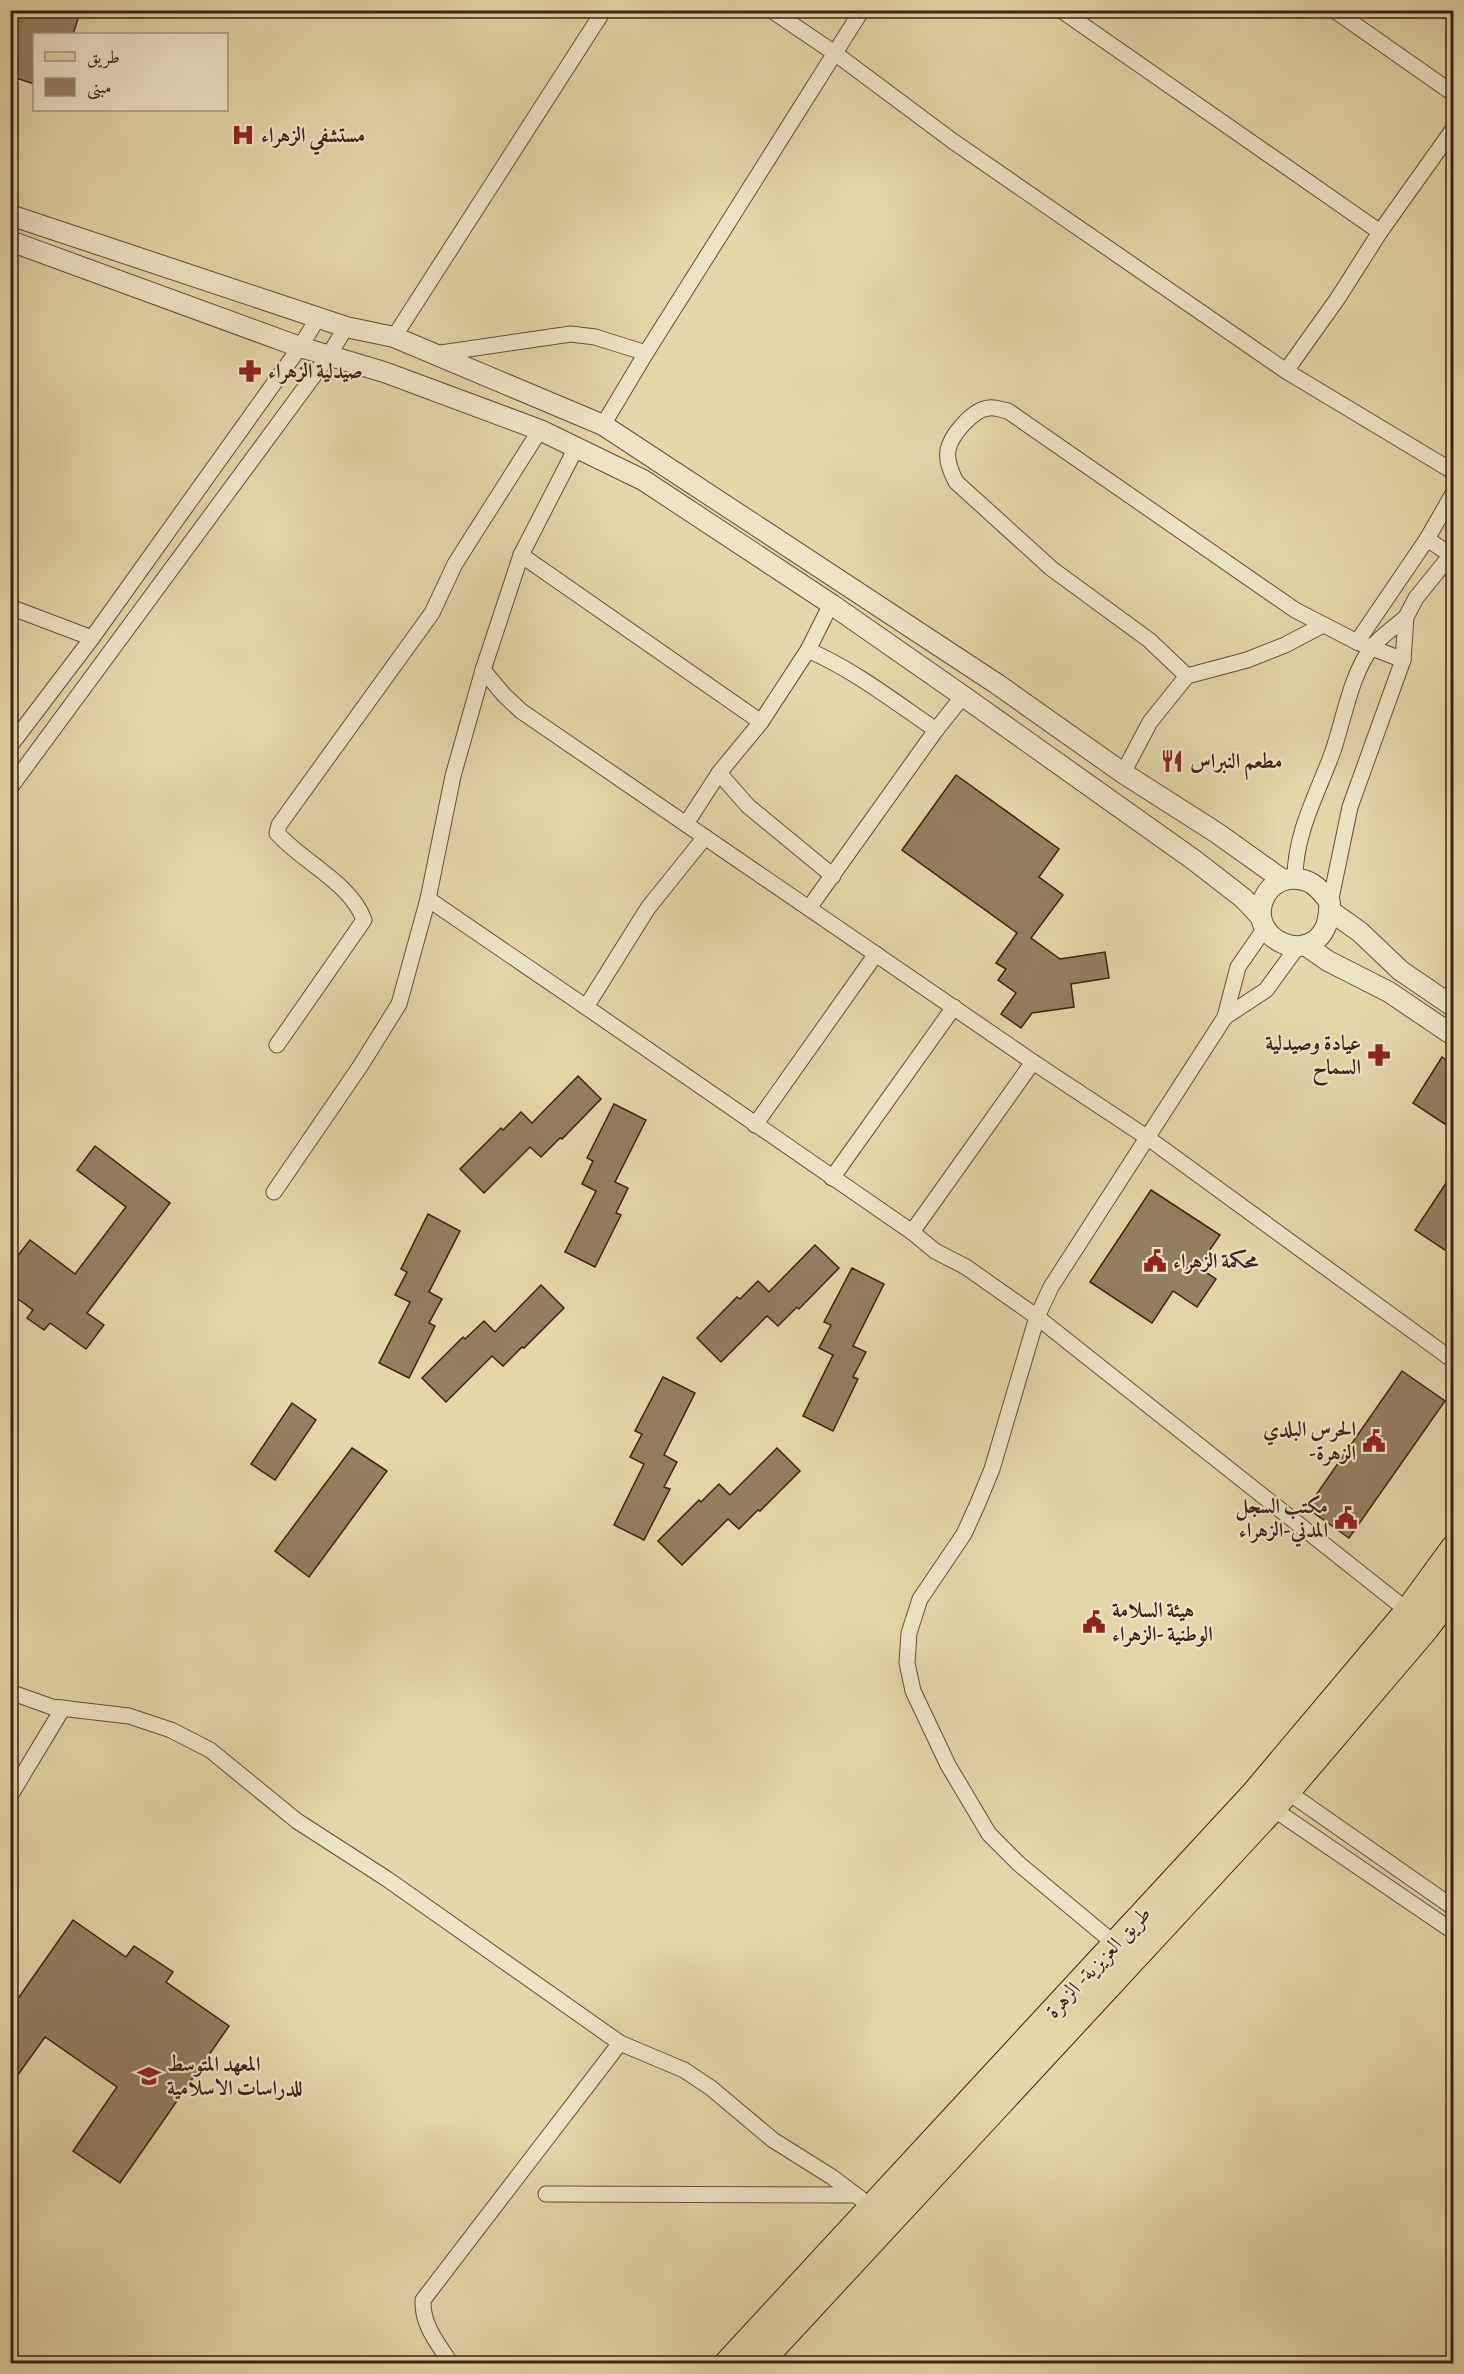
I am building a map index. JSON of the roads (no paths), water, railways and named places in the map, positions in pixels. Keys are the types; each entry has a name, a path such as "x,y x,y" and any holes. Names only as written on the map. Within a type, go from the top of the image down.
{"main road":[{"name":"طريق العزيزية- الزهرة","path":"727,2364 1115,1944 1270,1793 1454,1548"},
{"name":"طريق العزيزية- الزهرة","path":"758,2364 872,2208 1426,1628 1454,1591"}],"street":[{"path":"394,337 604,10"},
{"path":"771,10 836,54 954,142 1286,371 1454,472"},
{"path":"603,425 862,10"},
{"path":"1061,10 1380,232"},
{"path":"1334,10 1454,93"},
{"path":"1286,371 1454,128"},
{"path":"10,215 346,327 394,337 603,425 997,684 1123,773 1289,879 1311,882 1318,886 1330,906 1401,971 1454,1007"},
{"path":"10,241 300,347 384,372 540,430 643,480 831,604 1194,860 1243,898 1275,940 1290,946 1301,946 1312,942 1323,932 1350,807 1403,660 1406,617 1416,598 1452,554 1427,539"},
{"path":"10,746 92,638 300,347 318,318"},
{"path":"10,788 329,355 346,327"},
{"path":"434,354 571,334 596,337 646,353"},
{"path":"1187,676 1149,640 1052,569 956,482 950,470 948,451 954,436 969,418 988,408 1008,411 1275,597 1323,625 1364,645 1403,660"},
{"path":"277,1045 364,920 360,909 318,866 284,841 277,833 279,825 432,613 455,564 540,430"},
{"path":"274,1192 361,1065 399,1004 428,900 453,776 483,670 521,555 577,446"},
{"path":"1289,879 1300,833 1333,750 1364,645 1454,492"},
{"path":"521,555 761,722"},
{"path":"686,824 719,773 761,722 808,650 831,604"},
{"path":"10,607 92,638"},
{"path":"1364,645 1406,617"},
{"path":"1123,773 1150,722 1187,676 1247,660 1285,645 1323,625"},
{"path":"808,650 848,671 936,730"},
{"path":"483,670 521,711 1033,1062 1148,1138 1454,1361"},
{"path":"809,908 936,730 963,696"},
{"path":"719,773 748,806 833,876"},
{"path":"586,1007 648,908 705,837"},
{"path":"1115,1944 1019,1864 989,1833 948,1765 913,1690 908,1663 909,1633 920,1599 964,1534 992,1469 1037,1317 1051,1287 1225,1017 1238,967 1263,923 1261,910 1266,895 1276,883 1289,879"},
{"path":"428,900 912,1232 935,1251 966,1267 1037,1317 1408,1611"},
{"path":"1225,1017 1266,990 1301,946"},
{"path":"1301,946 1389,992 1454,1036"},
{"path":"755,1125 876,954"},
{"path":"832,1178 954,1007"},
{"path":"912,1232 1033,1062"},
{"path":"10,1692 52,1707 129,1716 171,1730 210,1750 297,1821 387,1879 620,2043 684,2070 702,2082 773,2139 872,2208"},
{"path":"10,1796 63,1708"},
{"path":"1270,1793 1452,1904"},
{"path":"1270,1793 1454,1932"},
{"path":"451,2364 429,2330 422,2314 423,2300 620,2043"},
{"path":"546,2194 872,2208"}],"place":[{"name":"مستشفي الزهراء","path":"243,135"},
{"name":"صيدلية الزهراء","path":"250,371"},
{"name":"مطعم النبراس","path":"1172,761"},
{"name":"عيادة وصيدلية السماح","path":"1379,1055"},
{"name":"محكمة الزهراء","path":"1155,1261"},
{"name":"الحرس البلدي -الزهرة","path":"1374,1441"},
{"name":"مكتب السجل المدني-الزهراء","path":"1346,1518"},
{"name":"هيئة السلامة الوطنية -الزهراء","path":"1094,1622"},
{"name":"المعهد المتوسط للدراسات الاسلامية","path":"149,2076"}]}
